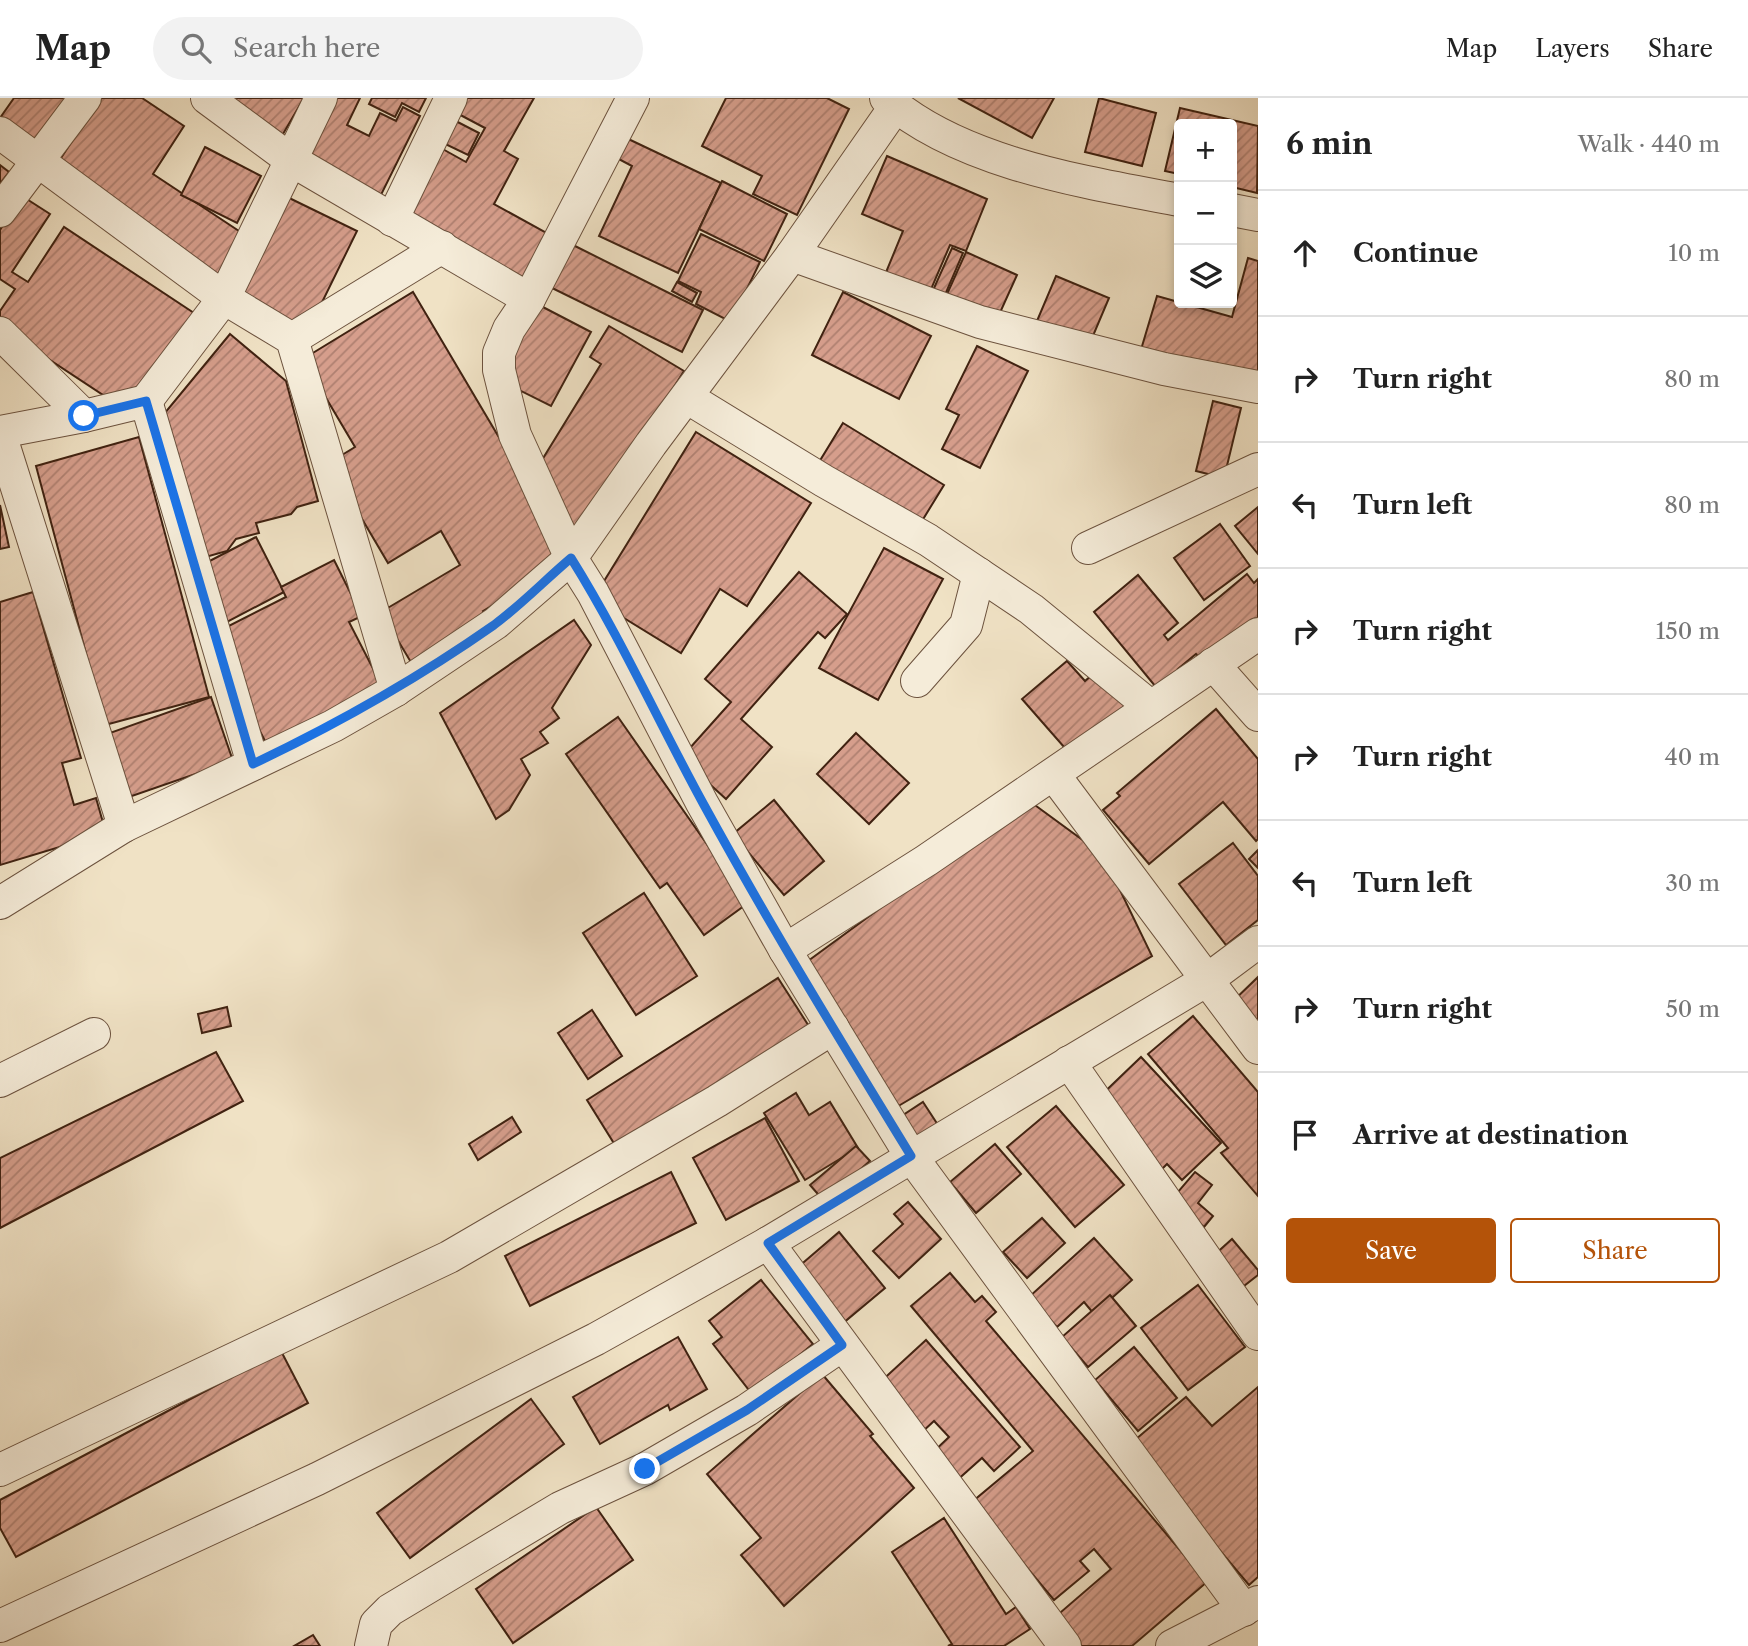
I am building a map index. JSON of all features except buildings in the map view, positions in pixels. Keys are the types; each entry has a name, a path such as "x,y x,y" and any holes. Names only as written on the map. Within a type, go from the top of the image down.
{"street":[{"path":"0,211 85,98"},
{"path":"207,98 291,160 529,299"},
{"path":"124,826 0,433 146,401 224,298 321,98"},
{"path":"392,220 451,98"},
{"path":"633,98 529,299 509,329 499,353 499,370 515,435 571,558 593,593 702,803 785,950 911,1156 1251,1606 1172,1646"},
{"path":"0,903 124,826 333,726 396,690 496,623 571,558 651,444 688,398 792,255 890,102 958,143 1103,185 1174,199"},
{"path":"0,133 224,298 292,339 396,690"},
{"path":"1237,211 1258,215"},
{"path":"292,339 442,247"},
{"path":"792,255 980,322 1164,369 1258,387"},
{"path":"0,333 84,416"},
{"path":"688,398 824,481 929,540 1031,609 1151,707"},
{"path":"146,401 253,764"},
{"path":"1088,548 1258,468"},
{"path":"917,681 966,625 979,574"},
{"path":"785,950 1054,775 1258,634"},
{"path":"1213,664 1258,715"},
{"path":"1054,775 1258,1048"},
{"path":"0,1626 329,1473 596,1339 768,1243 1207,980 1258,942"},
{"path":"0,1470 449,1256 717,1101 832,1028"},
{"path":"0,1081 94,1034"},
{"path":"1069,1062 1258,1334"},
{"path":"768,1243 1065,1646"},
{"path":"371,1646 376,1624 390,1610 561,1508 645,1469 747,1410 842,1345"}],"route":[{"path":"84,416 146,401 253,764 333,726 396,690 496,623 571,558 593,593 702,803 785,950 911,1156 768,1243 842,1345 747,1410 645,1469"}]}
